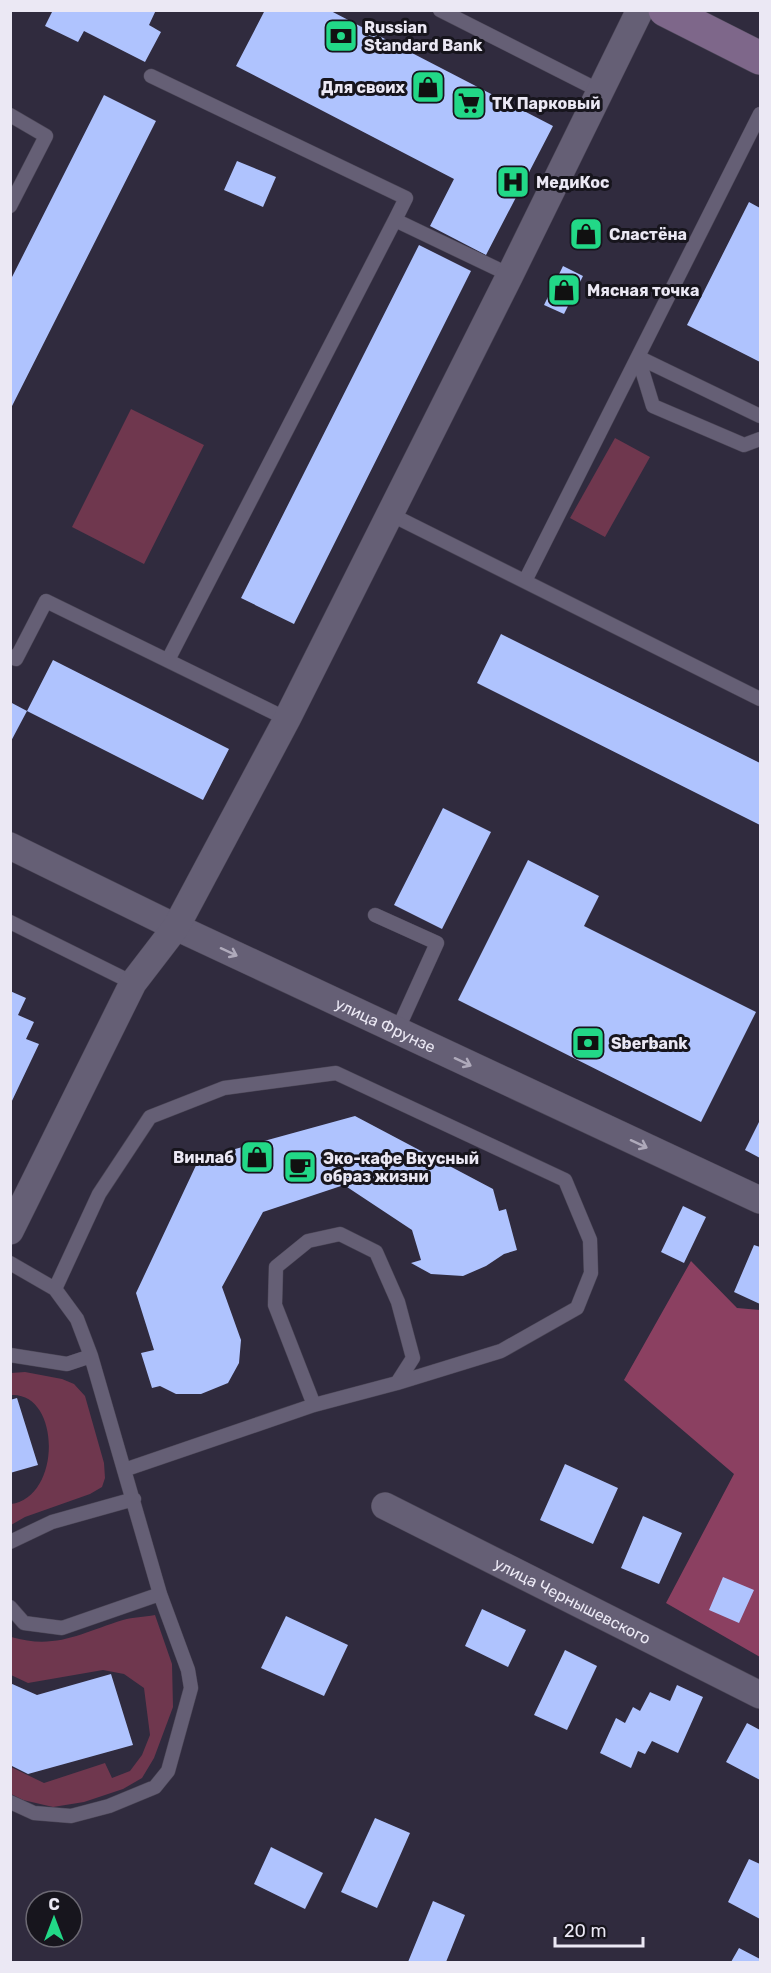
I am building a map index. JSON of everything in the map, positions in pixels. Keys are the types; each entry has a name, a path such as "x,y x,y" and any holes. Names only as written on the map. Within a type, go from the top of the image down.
{"main road":[{"path":"665,10 760,58"}],"street":[{"path":"10,1231 133,983 176,927 287,719 640,10"},
{"name":"улица Фрунзе","path":"10,846 176,927 760,1200"},
{"name":"улица Чернышевского","path":"385,1506 760,1695"}],"lane":[{"path":"440,10 600,91"},
{"path":"151,76 406,198 168,660"},
{"path":"525,581 760,114"},
{"path":"10,115 46,136 10,206"},
{"path":"395,220 510,275"},
{"path":"638,357 760,416"},
{"path":"638,357 654,406 744,446 760,439"},
{"path":"390,514 760,699"},
{"path":"10,656 16,659 46,601 287,719"},
{"path":"375,915 437,942 397,1031"},
{"path":"10,922 133,983"},
{"path":"55,1289 99,1194 150,1117 224,1088 336,1073 564,1180 590,1239 591,1273 577,1308 501,1351 397,1383 314,1405 124,1470"},
{"path":"314,1405 275,1305 276,1267 308,1241 340,1234 376,1252 398,1302 413,1358 397,1383"},
{"path":"10,1263 55,1289 77,1319 91,1356 160,1594 188,1670 191,1688 168,1771 155,1786 109,1806 71,1816 34,1813 10,1802"},
{"path":"10,1355 67,1364 91,1356"},
{"path":"10,1542 52,1522 134,1499"},
{"path":"10,1607 24,1623 62,1628 160,1594"}],"shaded area":[{"path":"131,409 204,445 144,564 72,527"},
{"path":"615,438 650,457 605,537 570,518"},
{"path":"691,1261 737,1308 760,1310 760,1657 666,1603 734,1474 624,1380"},
{"path":"25,1372 62,1379 74,1384 85,1396 104,1463 105,1478 102,1487 90,1494 25,1517 11,1525 11,1504 28,1497 40,1484 47,1466 49,1446 46,1426 39,1410 27,1399 11,1395 11,1373"},
{"path":"155,1615 172,1664 173,1707 154,1758 142,1778 123,1789 84,1802 53,1807 23,1800 11,1794 11,1767 44,1783 105,1763 112,1778 130,1771 142,1755 150,1735 144,1688 124,1674 103,1670 28,1683 11,1675 11,1637 27,1641 55,1641 81,1635 127,1619"}],"building":[{"path":"53,10 156,10 149,25 161,32 145,62 84,31 78,42 45,26"},
{"path":"265,10 329,10 553,126 486,255 430,226 454,179 236,66"},
{"path":"104,95 156,121 10,410 10,281"},
{"path":"237,161 276,177 263,207 224,190"},
{"path":"749,202 760,208 760,362 687,325"},
{"path":"419,245 471,271 294,624 241,598"},
{"name":"Мясная точка","path":"563,266 583,276 564,314 544,305"},
{"path":"501,634 760,763 760,825 477,683"},
{"path":"53,660 229,749 203,800 27,711"},
{"path":"10,702 27,711 10,743"},
{"path":"443,808 491,832 442,929 394,905"},
{"path":"528,860 599,896 584,926 756,1012 701,1122 458,1000"},
{"path":"10,991 26,998 18,1015 34,1022 26,1039 39,1044 10,1105"},
{"path":"355,1116 493,1189 499,1211 506,1209 517,1250 504,1254 486,1266 463,1276 431,1274 411,1263 421,1260 412,1230 344,1185 263,1212 222,1287 241,1340 239,1363 228,1383 201,1394 176,1394 160,1386 152,1388 141,1353 154,1350 136,1293 199,1159"},
{"path":"760,1120 760,1158 745,1150"},
{"path":"683,1206 706,1217 684,1263 661,1252"},
{"path":"754,1245 760,1247 760,1304 734,1292"},
{"path":"17,1398 38,1465 10,1473 10,1400"},
{"path":"565,1464 618,1488 593,1544 540,1520"},
{"path":"643,1516 682,1533 659,1584 621,1568"},
{"path":"723,1577 754,1590 739,1623 709,1610"},
{"path":"482,1609 526,1630 508,1667 465,1646"},
{"path":"286,1616 348,1645 324,1696 261,1668"},
{"path":"565,1650 597,1666 567,1730 534,1715"},
{"path":"111,1674 133,1745 28,1774 10,1765 10,1683 37,1695"},
{"path":"677,1685 703,1697 678,1753 652,1741 645,1754 638,1751 631,1768 600,1753 616,1718 625,1723 633,1707 640,1711 650,1692 670,1701"},
{"path":"747,1723 760,1730 760,1780 726,1762"},
{"path":"375,1818 410,1833 377,1908 341,1892"},
{"path":"271,1847 323,1873 305,1909 254,1884"},
{"path":"749,1859 760,1864 760,1919 728,1902"},
{"path":"433,1901 465,1915 446,1962 408,1962"},
{"path":"739,1948 760,1959 760,1962 731,1962"}],"place":[{"name":"Russian Standard Bank","path":"341,36"},
{"name":"Для своих","path":"428,87"},
{"name":"ТК Парковый","path":"469,103"},
{"name":"МедиКос","path":"513,182"},
{"name":"Сластёна","path":"586,234"},
{"name":"Мясная точка","path":"564,290"},
{"name":"Sberbank","path":"588,1043"},
{"name":"Винлаб","path":"257,1157"},
{"name":"Эко-кафе Вкусный образ жизни","path":"300,1167"}]}
